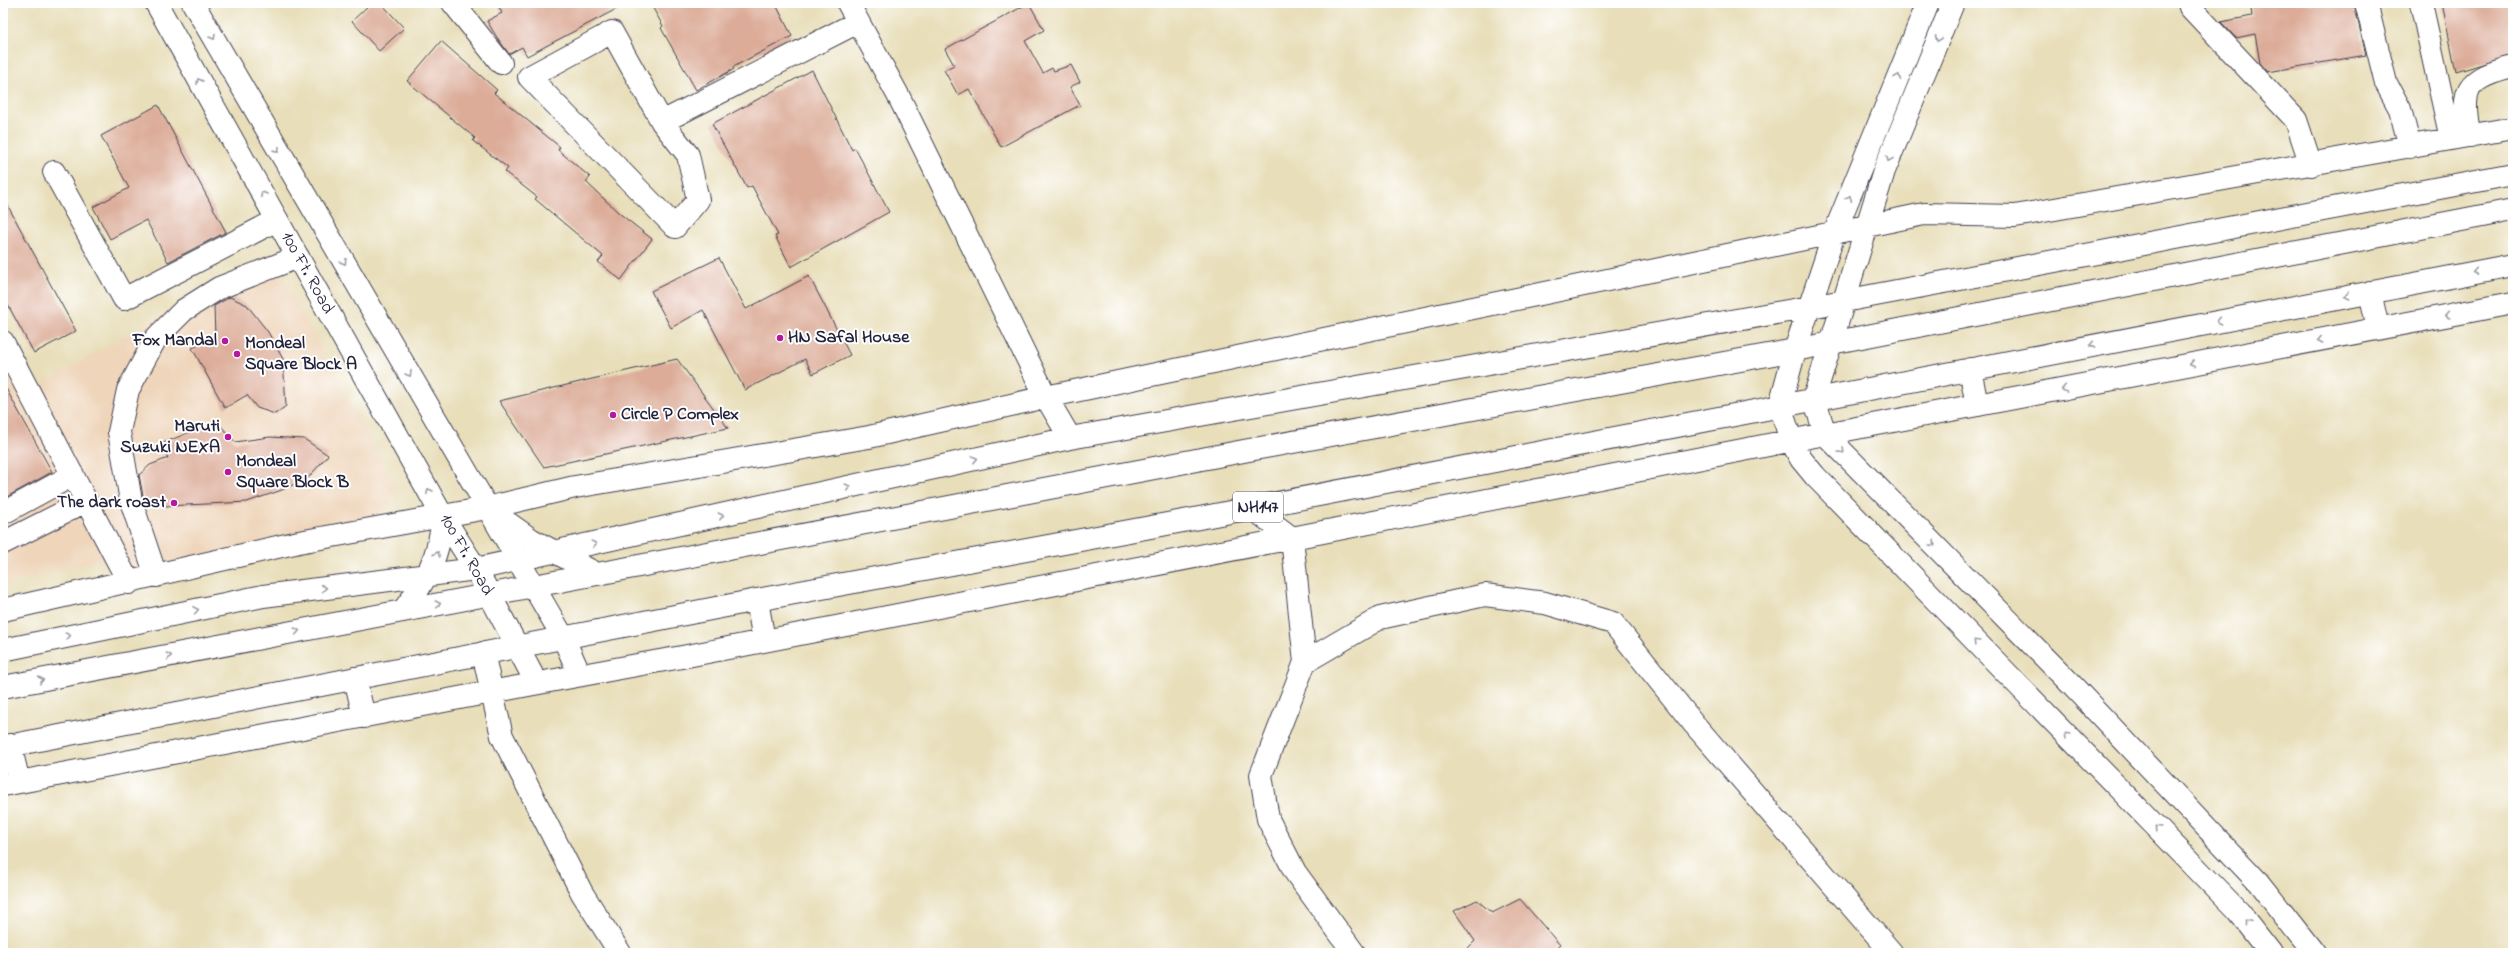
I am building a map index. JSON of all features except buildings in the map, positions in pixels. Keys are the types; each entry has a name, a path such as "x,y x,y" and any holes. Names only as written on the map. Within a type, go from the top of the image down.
{"main road":[{"name":"100 Ft. Road","path":"156,3 443,517 476,569 536,682"},
{"name":"100 Ft. Road","path":"193,3 562,638 580,675"},
{"path":"453,3 501,62"},
{"path":"1928,3 1834,234 1812,307 1795,350 1780,405 1791,441 1801,459 1815,476 2238,911 2271,953"},
{"path":"1953,3 1884,171 1830,344 1814,398 1825,434 2067,680 2247,870 2314,953"},
{"path":"2189,3 2190,7 2296,120 2311,165"},
{"path":"2366,3 2386,83 2400,109 2410,147"},
{"path":"2421,3 2460,138"},
{"path":"662,122 853,12 899,97 1046,397 1070,438"},
{"path":"612,32 662,122 688,155 698,200 675,227 529,77 612,32"},
{"path":"2460,138 2465,112 2465,98 2468,90 2481,78 2513,67"},
{"path":"4,607 129,583 299,542 443,517 575,487 869,437 1046,397 1834,234 1924,214 2015,216 2311,165 2513,128"},
{"path":"54,172 124,299 277,220"},
{"path":"3,650 263,596 476,569 1070,438 1812,307 2513,174"},
{"path":"3,687 1249,450 1830,344 2513,210"},
{"path":"156,576 132,501 119,432 128,390 156,338 184,310 219,288 298,257"},
{"name":"NH147","path":"7,746 756,600 1252,508 1814,398 2513,264"},
{"path":"2370,292 2378,328"},
{"path":"7,746 11,784 536,682 764,641 1825,434 2513,303"},
{"path":"3,342 129,583"},
{"path":"1970,368 1976,405"},
{"path":"3,513 73,475"},
{"path":"3,543 86,501"},
{"path":"487,508 532,540 597,574"},
{"path":"1252,508 1292,538 1306,662 1261,775 1268,819 1295,872 1354,953"},
{"path":"403,611 427,576 441,542 443,517"},
{"path":"1306,662 1380,618 1484,595 1545,603 1612,623 1694,724 1892,953"},
{"path":"756,600 764,641"},
{"path":"484,653 491,691 502,736 582,893 620,953"},
{"path":"354,678 364,716"}],"shaded area":[{"path":"270,253 397,490 380,524 130,576 31,390"},
{"path":"3,355 114,556 3,585"}],"place":[{"name":"HN Safal House","path":"780,338"},
{"name":"Fox Mandal","path":"225,341"},
{"name":"Mondeal Square Block A","path":"237,354"},
{"name":"Circle P Complex","path":"613,415"},
{"name":"Maruti Suzuki NEXA","path":"228,437"},
{"name":"Mondeal Square Block B","path":"228,472"},
{"name":"The dark roast","path":"174,503"}]}
